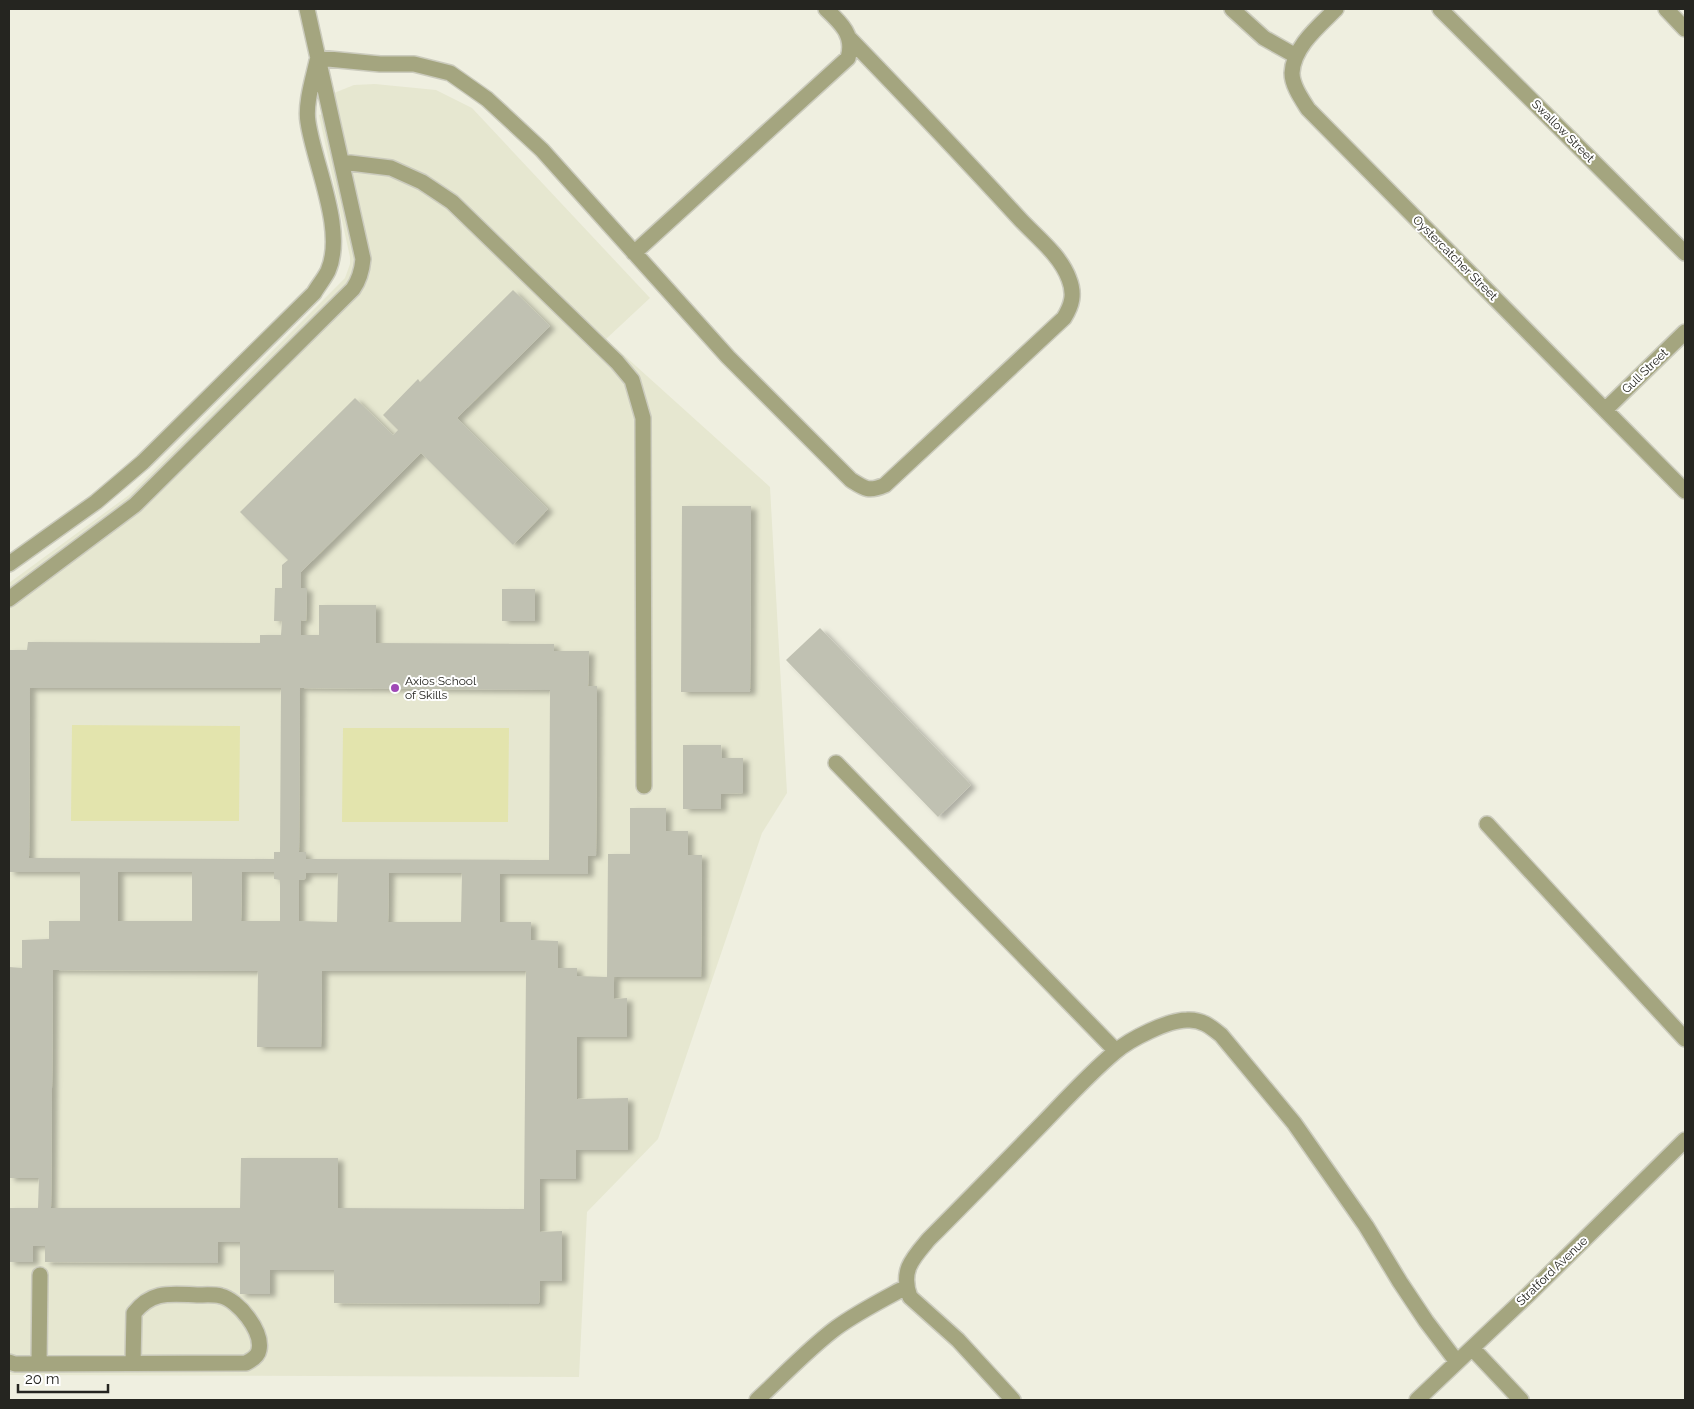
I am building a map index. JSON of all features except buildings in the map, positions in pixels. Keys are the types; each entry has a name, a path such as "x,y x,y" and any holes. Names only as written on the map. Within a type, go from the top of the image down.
{"street":[{"path":"9,599 135,505 358,282 362,271 363,258 307,9"},
{"path":"318,58 380,64 414,64 450,73 487,99 542,150 728,357 851,480 874,490 886,485 1064,318 1072,305 1073,293 1069,278 1056,256 850,39 838,20 826,9"},
{"path":"1232,9 1264,38 1296,56"},
{"name":"Oystercatcher Street","path":"1336,9 1310,34 1296,56 1292,74 1297,92 1308,108 1685,491"},
{"name":"Swallow Street","path":"1440,9 1685,253"},
{"path":"1666,9 1685,29"},
{"path":"634,253 848,58 850,39"},
{"path":"9,564 96,502 143,462 314,293 328,271 334,250 332,220 308,120 311,88 318,58"},
{"path":"342,162 391,168 422,182 452,202 617,362 632,380 643,418 644,786"},
{"name":"Gull Street","path":"1605,410 1685,332"},
{"path":"836,763 1116,1051"},
{"path":"1487,824 1685,1038"},
{"path":"1013,1400 958,1340 910,1297 906,1287 909,1263 930,1239 1087,1078 1116,1051 1150,1031 1172,1022 1186,1019 1197,1020 1209,1025 1221,1035 1294,1123 1366,1226 1426,1321 1457,1362"},
{"name":"Stratford Avenue","path":"1417,1400 1528,1295 1685,1140"},
{"path":"39,1364 40,1275"},
{"path":"757,1400 836,1328 867,1307 906,1287"},
{"path":"9,1362 15,1364 246,1363 260,1349 250,1320 232,1302 221,1296 163,1294 144,1301 134,1313 133,1363"},
{"path":"1472,1348 1521,1400"}],"shaded area":[{"name":"Axios School of Skills","path":"375,84 436,90 472,108 650,298 606,339 770,487 787,793 762,833 658,1139 587,1212 579,1377 9,1375 9,583 129,495 345,278 350,264 350,257 319,115 338,110 334,93 354,85"}],"green space":[{"path":"72,725 240,726 239,821 71,821"},
{"path":"343,728 509,728 508,822 342,822"}],"place":[{"name":"Axios School of Skills","path":"395,688"}]}
